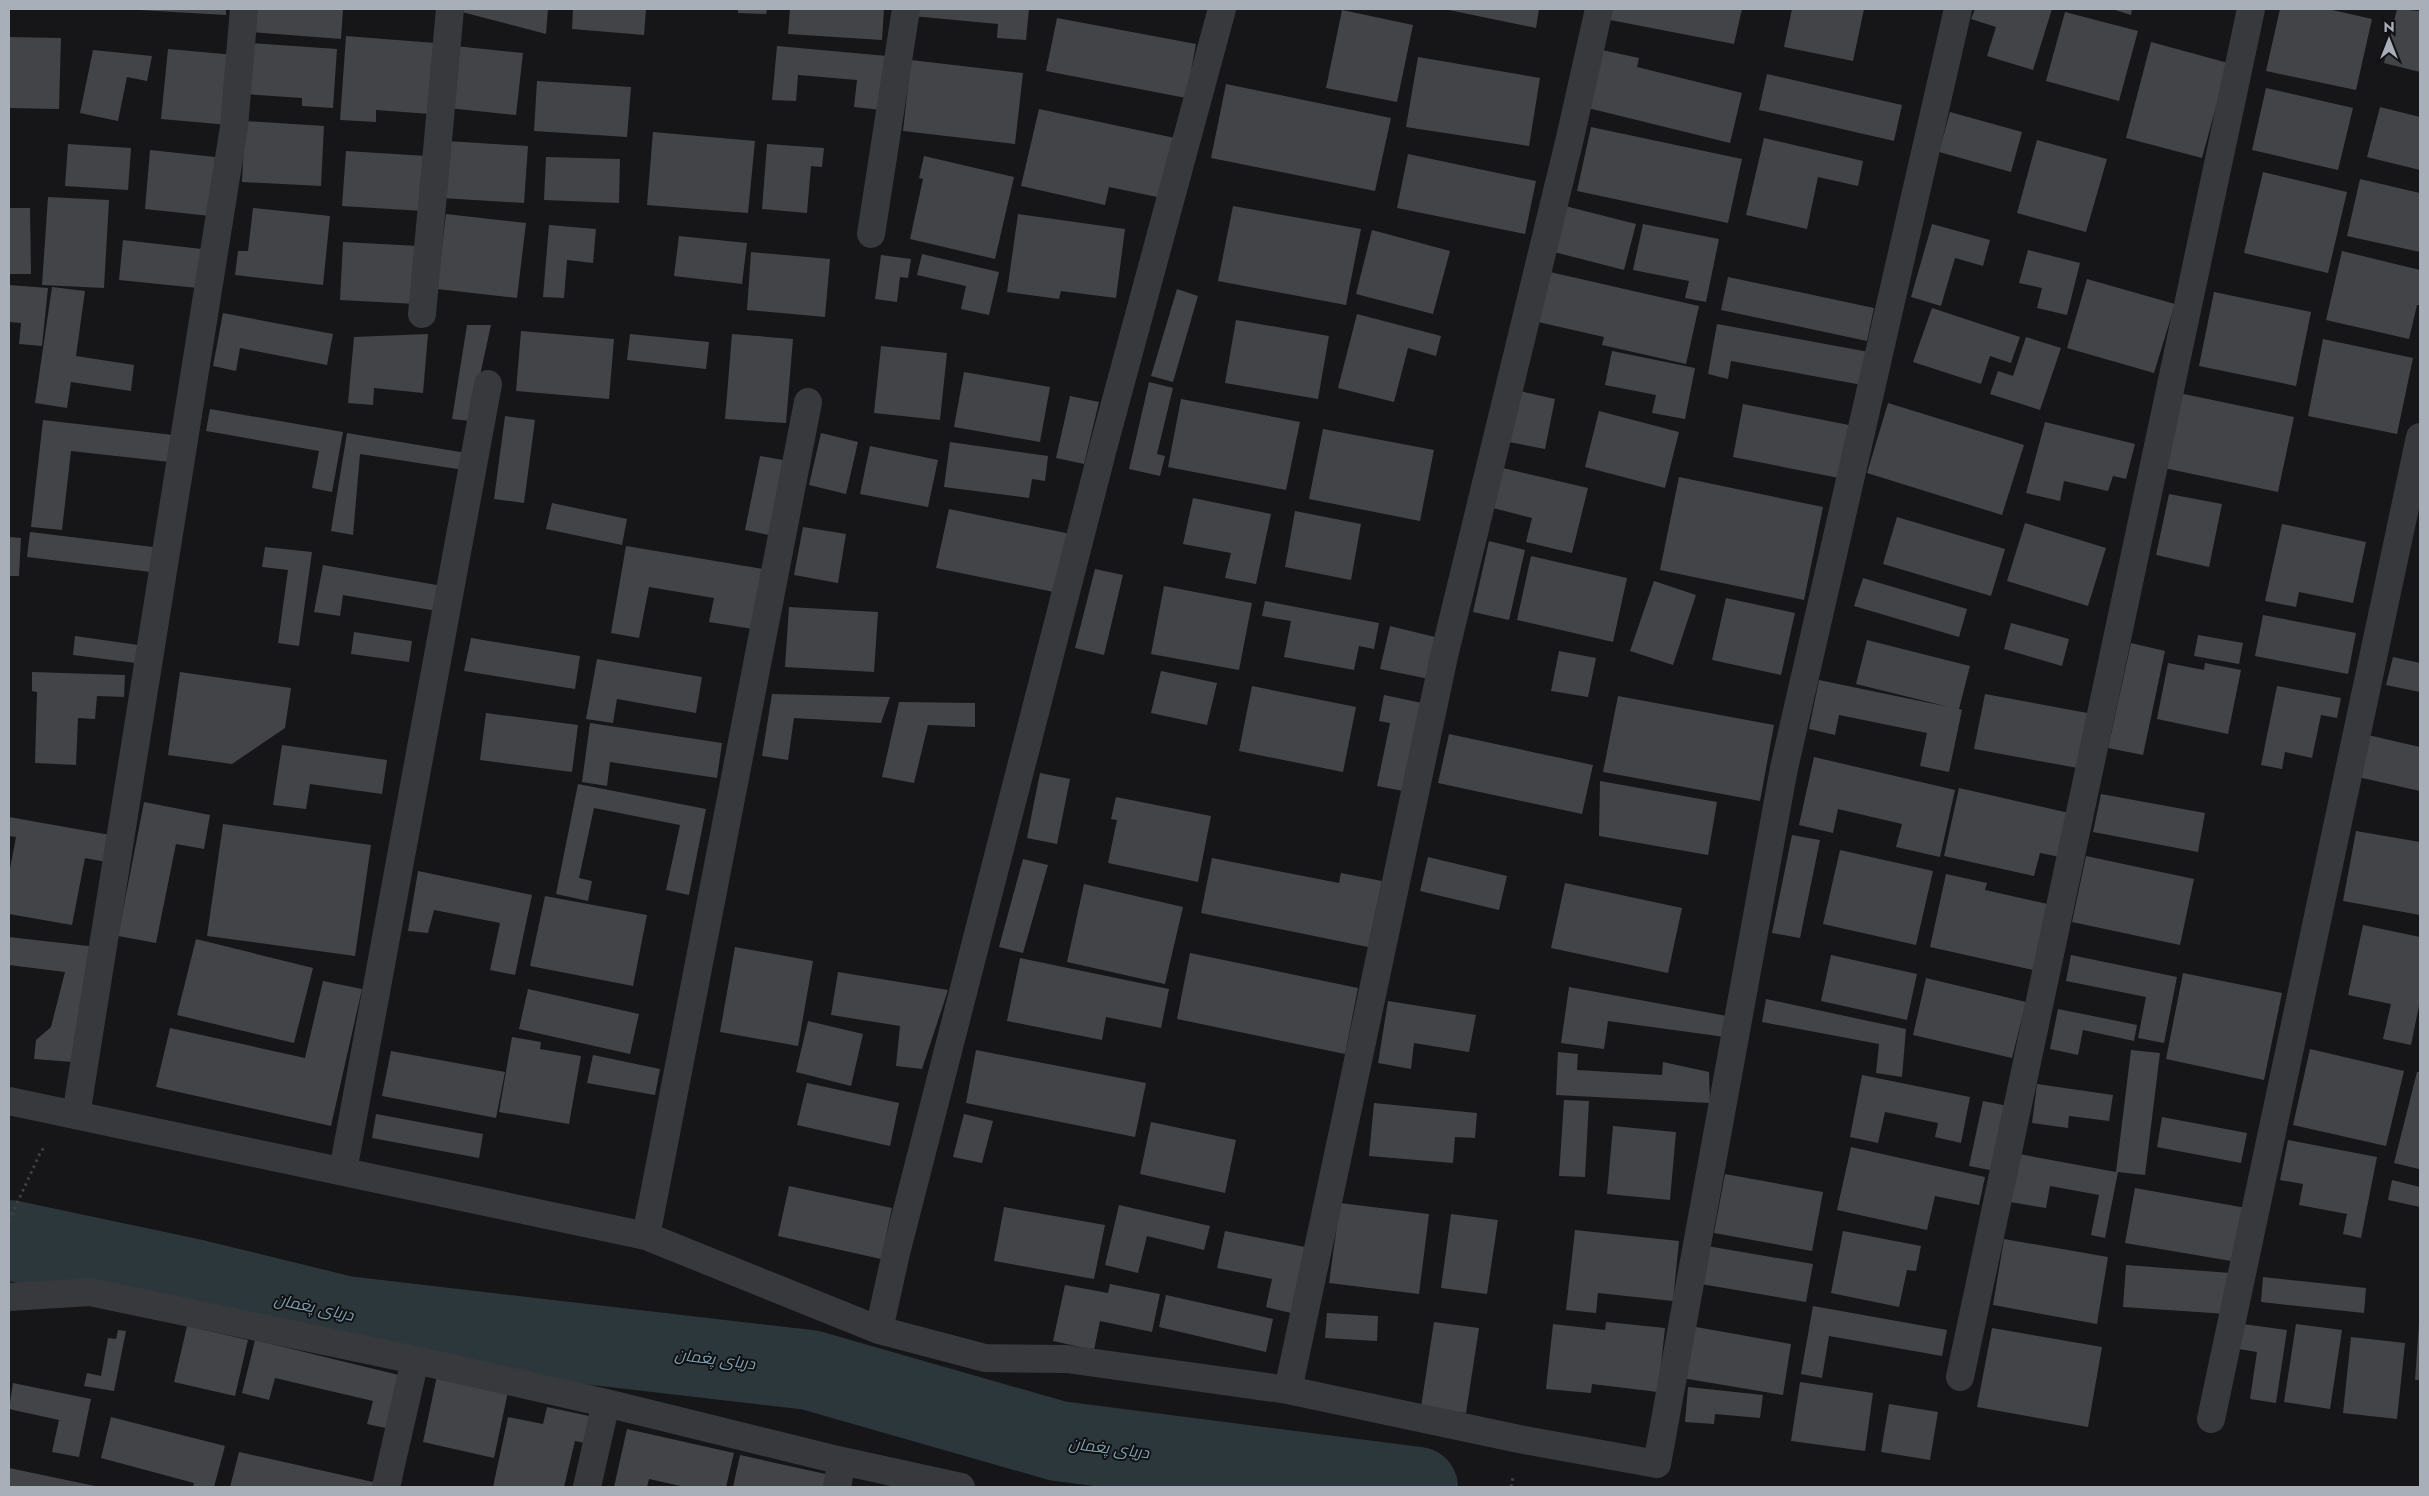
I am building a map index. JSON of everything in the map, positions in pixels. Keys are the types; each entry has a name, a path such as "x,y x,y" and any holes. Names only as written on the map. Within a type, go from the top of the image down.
{"street":[{"path":"76,1115 234,127 244,9"},
{"path":"422,314 450,9"},
{"path":"871,234 906,9"},
{"path":"879,1330 896,1253 1103,448 1222,9"},
{"path":"1288,1390 1444,656 1570,138 1599,9"},
{"path":"9,1101 646,1236 879,1330 985,1358 1067,1359 1288,1390 1519,1439 1657,1464 1784,768 1958,9"},
{"path":"1960,1377 2251,9"},
{"path":"343,1171 488,384"},
{"path":"646,1236 808,402"},
{"path":"2211,1419 2420,437"},
{"path":"9,1297 90,1292 415,1360 606,1403 840,1474 961,1487"},
{"path":"386,1487 415,1360"},
{"path":"587,1487 606,1403"}],"path":[{"path":"9,1221 41,1152"}],"building":[{"path":"121,9 226,9 226,15"},
{"path":"253,9 343,9 341,39 251,32"},
{"path":"462,9 548,9 546,34 462,12"},
{"path":"573,9 646,9 644,35 572,29"},
{"path":"738,9 767,9 766,14 738,13"},
{"path":"790,9 884,9 882,40 788,34"},
{"path":"914,9 1029,9 1026,40 997,38 998,24 912,16"},
{"path":"1444,9 1539,9 1536,28"},
{"path":"1607,9 1742,9 1734,44 1605,19"},
{"path":"1792,9 1864,9 1853,61 1784,47"},
{"path":"1975,9 2052,9 2033,70 1987,56 1996,27 1971,19"},
{"path":"2112,9 2132,9 2131,15"},
{"path":"2280,9 2328,9 2372,19 2356,90 2266,71"},
{"path":"2397,9 2420,11 2420,72 2384,63"},
{"path":"1342,10 1413,25 1397,102 1326,88"},
{"path":"2065,12 2138,31 2119,101 2046,81"},
{"path":"1057,18 1196,44 1186,98 1046,71"},
{"path":"346,36 435,43 430,114 376,110 376,122 340,120"},
{"path":"9,37 61,38 59,109 9,108"},
{"path":"2151,42 2228,63 2202,158 2126,138"},
{"path":"249,43 337,49 333,108 302,106 302,98 245,94"},
{"path":"455,46 523,53 516,115 448,108"},
{"path":"777,46 887,56 882,110 854,107 857,80 798,75 796,101 772,100"},
{"path":"168,49 235,55 229,125 161,119"},
{"path":"93,50 152,56 147,81 127,77 118,121 80,113"},
{"path":"1602,50 1639,58 1637,67 1742,93 1730,143 1588,108"},
{"path":"1418,57 1540,78 1529,146 1406,127"},
{"path":"911,60 1023,73 1015,144 903,131"},
{"path":"1767,74 1902,105 1894,141 1759,110"},
{"path":"537,81 631,87 627,137 534,131"},
{"path":"1226,84 1391,118 1375,191 1211,158"},
{"path":"2266,88 2353,108 2338,170 2252,150"},
{"path":"2380,107 2420,117 2420,170 2367,157"},
{"path":"1039,109 1175,138 1162,198 1109,187 1105,205 1021,186"},
{"path":"1950,112 2022,132 2011,172 1939,152"},
{"path":"245,121 324,126 321,186 242,182"},
{"path":"1591,127 1742,159 1728,223 1577,191"},
{"path":"653,132 755,141 748,213 647,205"},
{"path":"1764,138 1863,161 1858,186 1818,177 1807,229 1746,215"},
{"path":"2037,140 2107,159 2086,232 2017,213"},
{"path":"447,141 528,146 524,203 442,198"},
{"path":"68,144 131,148 128,190 65,186"},
{"path":"767,144 824,148 822,167 811,166 807,213 762,209"},
{"path":"150,150 215,157 210,216 145,209"},
{"path":"346,151 426,156 423,211 342,206"},
{"path":"1408,154 1536,181 1525,234 1397,208"},
{"path":"924,156 1014,177 995,259 910,239 923,179 919,178"},
{"path":"546,157 620,159 619,203 544,200"},
{"path":"2263,172 2347,192 2328,273 2244,253"},
{"path":"2360,179 2420,193 2420,252 2347,236"},
{"path":"48,197 109,200 104,288 42,285"},
{"path":"1233,206 1361,229 1346,305 1218,281"},
{"path":"1565,206 1636,224 1624,270 1554,252"},
{"path":"9,208 30,208 31,274 9,274"},
{"path":"253,208 330,216 323,285 235,275 238,251 248,251"},
{"path":"446,214 526,223 517,298 437,289"},
{"path":"1018,214 1125,229 1116,298 1061,291 1059,299 1007,292"},
{"path":"1643,224 1719,239 1706,302 1685,298 1689,281 1633,270"},
{"path":"1932,224 1990,240 1983,266 1955,258 1941,306 1911,297"},
{"path":"549,225 596,229 593,263 567,260 564,298 543,297"},
{"path":"1372,230 1450,251 1433,314 1356,294"},
{"path":"679,236 747,243 742,284 674,276"},
{"path":"123,240 202,249 198,288 119,280"},
{"path":"343,242 419,246 416,304 340,300"},
{"path":"2028,250 2080,263 2067,315 2037,308 2042,288 2019,283"},
{"path":"2342,251 2420,270 2420,305 2417,305 2409,339 2326,320"},
{"path":"751,252 830,259 825,317 747,310"},
{"path":"922,254 999,272 989,315 961,309 966,286 917,275"},
{"path":"881,255 911,259 908,278 900,277 897,302 875,299"},
{"path":"1550,272 1699,306 1686,364 1602,345 1604,337 1538,322"},
{"path":"1728,277 1874,308 1867,341 1721,310"},
{"path":"2087,279 2175,304 2154,373 2067,348"},
{"path":"9,285 48,288 42,346 19,344 21,323 9,322"},
{"path":"52,287 85,291 76,356 134,365 131,391 71,382 67,408 35,403"},
{"path":"1177,289 1198,296 1173,382 1151,376"},
{"path":"2214,292 2311,312 2296,386 2199,366"},
{"path":"1932,308 2020,337 2011,363 1990,356 1981,384 1913,362"},
{"path":"223,313 333,334 327,365 240,348 236,371 213,366"},
{"path":"1357,314 1441,336 1436,356 1408,348 1394,402 1338,388"},
{"path":"1236,320 1329,336 1318,399 1225,383"},
{"path":"1717,324 1869,352 1862,385 1731,361 1728,379 1708,374"},
{"path":"467,325 491,325 470,421 452,419"},
{"path":"521,331 614,339 609,399 516,391"},
{"path":"428,334 423,393 374,388 373,405 348,403 354,337"},
{"path":"630,334 709,342 706,369 627,360"},
{"path":"732,334 793,339 786,423 725,419"},
{"path":"2026,337 2061,348 2040,410 1990,394 1998,371 2013,376"},
{"path":"2323,339 2413,358 2397,434 2308,416"},
{"path":"881,346 947,353 940,420 874,413"},
{"path":"1612,351 1695,368 1685,419 1652,413 1656,395 1605,385"},
{"path":"964,372 1050,387 1040,442 954,427"},
{"path":"1149,382 1173,388 1157,454 1165,456 1160,476 1129,469"},
{"path":"1520,391 1555,399 1545,449 1509,442"},
{"path":"2179,393 2294,417 2278,492 2164,468"},
{"path":"1070,396 1099,402 1084,464 1056,458"},
{"path":"1181,399 1300,422 1286,490 1168,467"},
{"path":"1888,403 2024,445 2002,515 1867,473"},
{"path":"1743,404 1849,425 1839,478 1733,457"},
{"path":"210,409 343,432 332,492 312,488 319,451 206,431"},
{"path":"1599,411 1679,432 1665,488 1585,467"},
{"path":"505,416 535,420 524,503 494,499"},
{"path":"43,420 173,435 170,462 71,451 62,530 31,527"},
{"path":"2045,422 2135,444 2126,479 2113,476 2108,491 2064,481 2060,501 2026,493"},
{"path":"1323,429 1434,450 1420,521 1309,499"},
{"path":"347,433 466,453 464,470 360,454 353,535 331,531"},
{"path":"821,433 858,442 846,494 809,485"},
{"path":"950,442 1048,456 1045,481 1032,479 1029,498 944,487"},
{"path":"870,446 938,460 928,507 860,494"},
{"path":"760,456 783,460 769,535 745,530"},
{"path":"1503,468 1588,488 1572,553 1526,542 1532,518 1493,508"},
{"path":"1679,477 1823,507 1804,600 1660,570"},
{"path":"2169,494 2222,504 2209,567 2156,555"},
{"path":"1193,498 1271,514 1256,584 1225,578 1231,553 1183,544"},
{"path":"552,503 627,519 622,545 546,529"},
{"path":"949,509 1071,534 1059,593 936,568"},
{"path":"1295,511 1361,524 1351,580 1285,567"},
{"path":"1897,517 2005,549 1991,596 1883,564"},
{"path":"2025,523 2106,548 2088,606 2007,581"},
{"path":"2282,524 2366,542 2353,603 2299,592 2296,607 2265,601"},
{"path":"803,527 846,534 838,583 794,575"},
{"path":"30,532 153,547 151,572 27,557"},
{"path":"9,537 21,538 19,576 9,576"},
{"path":"1489,541 1525,550 1509,620 1473,612"},
{"path":"626,546 763,569 753,629 709,622 714,598 649,587 639,638 611,633"},
{"path":"265,547 312,552 299,646 278,643 288,570 262,567"},
{"path":"1531,556 1627,578 1613,642 1517,620"},
{"path":"323,565 448,587 443,612 343,595 340,616 314,612"},
{"path":"1095,569 1123,575 1104,655 1075,648"},
{"path":"1863,578 1967,609 1959,637 1854,606"},
{"path":"1654,581 1696,595 1673,665 1630,651"},
{"path":"1164,586 1252,603 1239,670 1151,654"},
{"path":"1726,598 1795,613 1781,675 1712,660"},
{"path":"1265,601 1379,623 1374,649 1359,646 1354,670 1284,657 1291,621 1262,616"},
{"path":"789,607 878,612 874,672 785,667"},
{"path":"2263,615 2356,633 2348,674 2255,656"},
{"path":"2011,623 2069,639 2062,666 2004,649"},
{"path":"1390,626 1439,638 1429,679 1380,669"},
{"path":"354,632 412,641 409,662 351,654"},
{"path":"2198,635 2243,643 2239,664 2194,656"},
{"path":"75,636 138,645 136,663 73,655"},
{"path":"471,638 580,656 575,689 464,671"},
{"path":"1867,640 1970,666 1959,709 1962,710 1949,772 1920,766 1927,733 1839,715 1835,735 1809,729 1819,680 1949,707 1856,684"},
{"path":"2131,643 2165,651 2143,755 2108,748"},
{"path":"1559,651 1596,658 1588,697 1551,691"},
{"path":"2393,657 2420,663 2420,692 2386,685"},
{"path":"597,659 702,677 696,713 617,699 613,723 586,719"},
{"path":"2168,663 2204,670 2205,663 2241,670 2228,734 2157,719"},
{"path":"1161,671 1217,683 1207,725 1151,713"},
{"path":"32,672 125,675 124,697 97,696 95,719 78,718 76,765 35,763 37,692 32,691"},
{"path":"180,672 291,688 285,728 232,764 168,755"},
{"path":"1252,686 1356,707 1343,772 1239,751"},
{"path":"2277,686 2341,698 2337,718 2321,715 2312,758 2285,752 2282,769 2261,765"},
{"path":"772,694 890,697 881,723 794,718 788,760 762,756"},
{"path":"1985,694 2093,714 2083,769 1974,749"},
{"path":"1384,695 1422,703 1403,791 1377,786 1390,723 1379,721"},
{"path":"1618,696 1774,725 1760,801 1603,772"},
{"path":"899,702 975,703 975,727 928,725 914,783 882,777"},
{"path":"486,713 578,725 572,772 480,760"},
{"path":"590,723 722,743 717,778 610,762 607,786 582,782"},
{"path":"1449,734 1593,765 1582,814 1438,783"},
{"path":"2368,735 2420,747 2420,791 2358,777"},
{"path":"282,745 387,760 382,794 310,784 306,809 273,805"},
{"path":"1814,757 1955,790 1940,857 1896,847 1902,824 1838,809 1833,833 1799,825"},
{"path":"1040,773 1070,779 1057,844 1027,838"},
{"path":"1600,781 1717,802 1708,855 1599,836"},
{"path":"578,784 706,809 689,895 666,890 680,825 594,808 579,878 592,881 588,901 556,894"},
{"path":"1959,788 2069,813 2060,857 2040,853 2034,876 1944,856"},
{"path":"2101,794 2205,813 2198,852 2093,832"},
{"path":"1116,797 1211,816 1198,882 1108,863 1117,820 1111,819"},
{"path":"144,802 210,815 204,849 176,844 156,943 118,936"},
{"path":"9,817 116,836 111,863 85,858 72,925 9,914 9,874 16,837 9,836"},
{"path":"223,824 371,845 355,956 207,936"},
{"path":"2356,831 2420,842 2420,915 2343,901"},
{"path":"1792,835 1820,840 1800,938 1772,933"},
{"path":"1840,850 1933,871 1916,945 1823,924"},
{"path":"2086,856 2194,879 2180,945 2072,922"},
{"path":"1428,857 1507,876 1499,910 1420,891"},
{"path":"1212,858 1339,883 1341,873 1382,881 1368,947 1201,913"},
{"path":"1023,859 1048,865 1023,953 999,947"},
{"path":"418,871 532,895 515,975 490,970 500,923 434,910 428,933 408,931"},
{"path":"1946,874 1987,883 1985,890 2048,904 2033,970 1930,947"},
{"path":"1565,883 1682,908 1668,973 1551,948"},
{"path":"1084,884 1183,907 1165,984 1067,962"},
{"path":"545,896 647,915 633,986 530,966"},
{"path":"2363,925 2420,937 2420,1001 2411,1045 2383,1039 2391,1004 2348,995"},
{"path":"9,937 97,947 72,1062 34,1059 36,1040 51,1027 65,972 9,965"},
{"path":"196,939 313,968 294,1043 177,1015"},
{"path":"735,947 813,961 798,1046 720,1032"},
{"path":"1190,953 1358,988 1345,1054 1177,1019"},
{"path":"1831,955 1917,974 1907,1020 1821,1001"},
{"path":"2071,955 2177,977 2164,1043 2138,1038 2146,997 2066,981"},
{"path":"1020,958 1169,989 1161,1028 1106,1017 1102,1040 1007,1021"},
{"path":"838,972 948,990 922,1069 896,1066 900,1026 831,1015"},
{"path":"2183,973 2282,993 2264,1080 2166,1059"},
{"path":"1926,978 2026,1002 2012,1058 1913,1035"},
{"path":"323,981 362,989 331,1126 156,1087 170,1028 305,1058"},
{"path":"1569,987 1727,1016 1725,1037 1608,1021 1604,1049 1561,1043"},
{"path":"528,989 639,1014 630,1054 519,1029"},
{"path":"1766,999 1906,1029 1902,1077 1876,1073 1879,1044 1762,1022"},
{"path":"1388,1001 1476,1015 1469,1052 1414,1043 1411,1069 1378,1063"},
{"path":"2058,1009 2137,1025 2134,1041 2083,1030 2078,1055 2050,1049"},
{"path":"808,1021 863,1034 851,1086 796,1072"},
{"path":"512,1037 541,1042 540,1049 581,1056 569,1124 499,1112"},
{"path":"2310,1049 2404,1071 2386,1146 2293,1125"},
{"path":"976,1050 1146,1083 1135,1137 966,1103"},
{"path":"2131,1050 2160,1053 2145,1175 2118,1172 2105,1238 2091,1235 2099,1195 2050,1186 2046,1208 2010,1202 2019,1154 2116,1172"},
{"path":"391,1051 505,1072 496,1118 382,1096"},
{"path":"1558,1052 1578,1054 1577,1070 1662,1075 1663,1062 1709,1072 1710,1103 1556,1095"},
{"path":"593,1055 660,1069 655,1095 587,1083"},
{"path":"2417,1072 2420,1072 2419,1169 2394,1163"},
{"path":"1862,1075 1970,1097 1961,1143 1935,1137 1938,1123 1885,1112 1878,1143 1850,1137"},
{"path":"807,1083 899,1103 890,1146 797,1125"},
{"path":"2037,1084 2113,1095 2109,1121 2069,1116 2068,1128 2032,1123"},
{"path":"1564,1100 1589,1101 1585,1177 1559,1176"},
{"path":"1983,1101 2008,1106 1995,1171 1969,1166"},
{"path":"1374,1103 1477,1113 1475,1138 1455,1137 1453,1163 1369,1156"},
{"path":"376,1114 483,1134 479,1158 372,1138"},
{"path":"964,1114 993,1121 982,1163 953,1157"},
{"path":"2162,1117 2247,1133 2241,1163 2157,1147"},
{"path":"1151,1122 1236,1140 1225,1193 1140,1174"},
{"path":"1613,1126 1676,1132 1670,1200 1607,1194"},
{"path":"2288,1140 2377,1157 2361,1238 2343,1234 2347,1214 2299,1205 2303,1184 2280,1180"},
{"path":"1851,1147 1985,1177 1979,1205 1935,1196 1927,1230 1837,1210"},
{"path":"1725,1174 1823,1192 1812,1251 1714,1233"},
{"path":"2392,1180 2420,1187 2420,1207 2388,1200"},
{"path":"789,1186 892,1208 881,1259 778,1236"},
{"path":"2135,1188 2246,1208 2237,1262 2125,1243"},
{"path":"1340,1203 1429,1214 1419,1294 1329,1283"},
{"path":"1119,1205 1210,1226 1204,1250 1147,1236 1138,1273 1105,1265"},
{"path":"1004,1207 1105,1225 1094,1279 994,1261"},
{"path":"1451,1214 1498,1220 1487,1294 1441,1288"},
{"path":"1575,1230 1679,1241 1673,1301 1598,1293 1596,1313 1566,1310"},
{"path":"1225,1231 1305,1247 1291,1313 1266,1307 1272,1279 1217,1268"},
{"path":"1843,1231 1921,1246 1916,1271 1907,1270 1899,1307 1831,1293"},
{"path":"2004,1239 2108,1257 2097,1324 1993,1305"},
{"path":"1707,1246 1813,1264 1806,1302 1701,1284"},
{"path":"2126,1265 2231,1273 2227,1314 2123,1307"},
{"path":"2263,1277 2366,1288 2364,1313 2261,1302"},
{"path":"1110,1284 1160,1294 1152,1332 1100,1321 1094,1350 1053,1341 1065,1285 1108,1293"},
{"path":"1166,1295 1273,1319 1266,1352 1159,1327"},
{"path":"1813,1306 1947,1330 1942,1356 1829,1336 1822,1378 1801,1374"},
{"path":"1327,1313 1378,1316 1377,1341 1325,1338"},
{"path":"1434,1322 1479,1328 1466,1413 1421,1407"},
{"path":"1606,1322 1665,1328 1658,1392 1592,1384 1591,1393 1546,1389 1553,1324 1605,1330"},
{"path":"2243,1324 2287,1330 2276,1403 2250,1399 2257,1352 2239,1349"},
{"path":"2296,1324 2342,1330 2330,1409 2284,1402"},
{"path":"2419,1324 2420,1380 2415,1380"},
{"path":"1685,1325 1791,1344 1783,1395 1676,1377"},
{"path":"187,1326 248,1340 235,1396 174,1382"},
{"path":"1992,1328 2102,1347 2088,1427 1977,1407"},
{"path":"118,1330 126,1331 114,1391 84,1386 87,1373 101,1376 108,1338 116,1339"},
{"path":"2351,1337 2405,1343 2397,1419 2343,1413"},
{"path":"255,1340 407,1377 395,1430 367,1424 373,1401 275,1378 269,1400 242,1393"},
{"path":"438,1371 509,1387 494,1458 423,1442"},
{"path":"1800,1382 1873,1393 1865,1451 1791,1441"},
{"path":"13,1383 91,1399 79,1457 52,1452 59,1420 9,1409"},
{"path":"1688,1387 1763,1395 1760,1418 1715,1414 1714,1424 1685,1422"},
{"path":"1889,1404 1938,1412 1930,1460 1881,1452"},
{"path":"547,1407 594,1417 589,1444 575,1441 564,1487 493,1487 508,1417 543,1424"},
{"path":"111,1417 225,1446 214,1487 193,1487 194,1483 101,1458"},
{"path":"627,1429 734,1453 726,1487 685,1487 649,1479 647,1487 614,1487"},
{"path":"239,1452 382,1484 382,1487 230,1487"},
{"path":"740,1455 830,1475 827,1487 733,1487"},
{"path":"9,1468 95,1486 95,1487 9,1487"}],"waterway":[{"name":"دریای پغمان","path":"9,1240 198,1280 345,1316 810,1370 1058,1441 1418,1487"}]}
